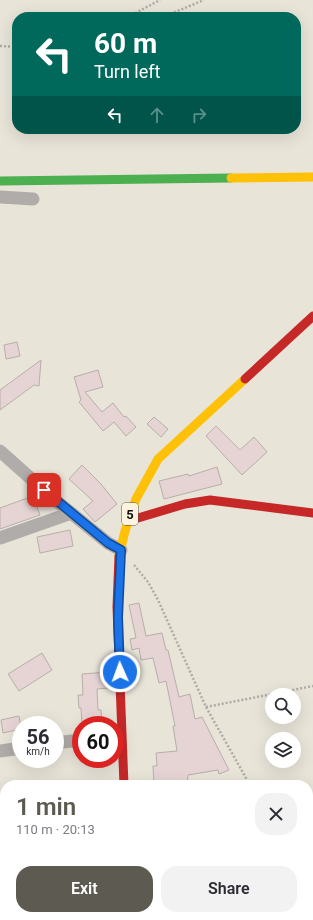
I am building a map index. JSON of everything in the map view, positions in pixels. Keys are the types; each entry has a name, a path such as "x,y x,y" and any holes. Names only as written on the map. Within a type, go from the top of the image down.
{"main road":[{"path":"0,181 313,177"},
{"name":"5","path":"119,716 119,564 128,521 143,481 158,459 313,316"},
{"path":"128,521 185,504 210,500 313,513"},
{"name":"5","path":"122,768 124,780"}],"street":[{"path":"0,197 33,199"},
{"path":"0,451 71,513 108,543 121,550"},
{"path":"0,538 71,513"},
{"path":"0,751 12,749"}],"path":[{"path":"137,12 160,0"},
{"path":"175,12 204,0"},
{"path":"0,46 12,47"},
{"path":"119,564 134,565 148,582 158,600 206,707 247,780"},
{"path":"206,707 313,686"}],"building":[{"path":"17,342 20,356 6,359 4,345"},
{"path":"41,360 39,386 34,385 0,410 0,390"},
{"path":"98,370 103,387 85,392 102,412 113,403 124,417 126,416 136,427 126,436 114,422 103,431 79,402 81,400 74,377"},
{"path":"154,417 168,429 161,437 147,424"},
{"path":"216,426 240,450 254,437 267,452 242,475 206,436"},
{"path":"82,465 101,484 117,504 95,522 83,509 93,501 69,479"},
{"path":"217,467 222,484 164,499 159,481 188,474 189,476"},
{"path":"33,496 40,515 0,529 0,508"},
{"path":"70,530 73,546 40,553 37,537"},
{"path":"139,603 146,636 162,633 166,650 168,650 179,697 190,694 195,719 202,717 229,770 219,774 218,770 188,775 188,780 154,780 153,766 157,766 156,753 177,751 173,726 175,726 166,681 159,683 153,658 141,660 139,648 132,650 130,639 136,638 129,605"},
{"path":"42,653 52,670 19,691 8,674"},
{"path":"108,672 109,688 97,689 98,710 101,710 101,716 81,716 78,695 83,695 82,674"},
{"path":"12,718 12,731 3,733 1,720"}],"traffic: fast":[{"path":"0,181 231,178"}],"traffic: slow":[{"path":"231,178 313,177"},
{"path":"119,556 125,531 136,499 158,459 245,379"}],"traffic: jam":[{"path":"245,379 313,316"},
{"path":"128,521 185,504 210,500 313,513"},
{"path":"119,556 117,607 124,780"}],"route":[{"path":"44,490 108,543 121,550 118,572 120,672"}]}
